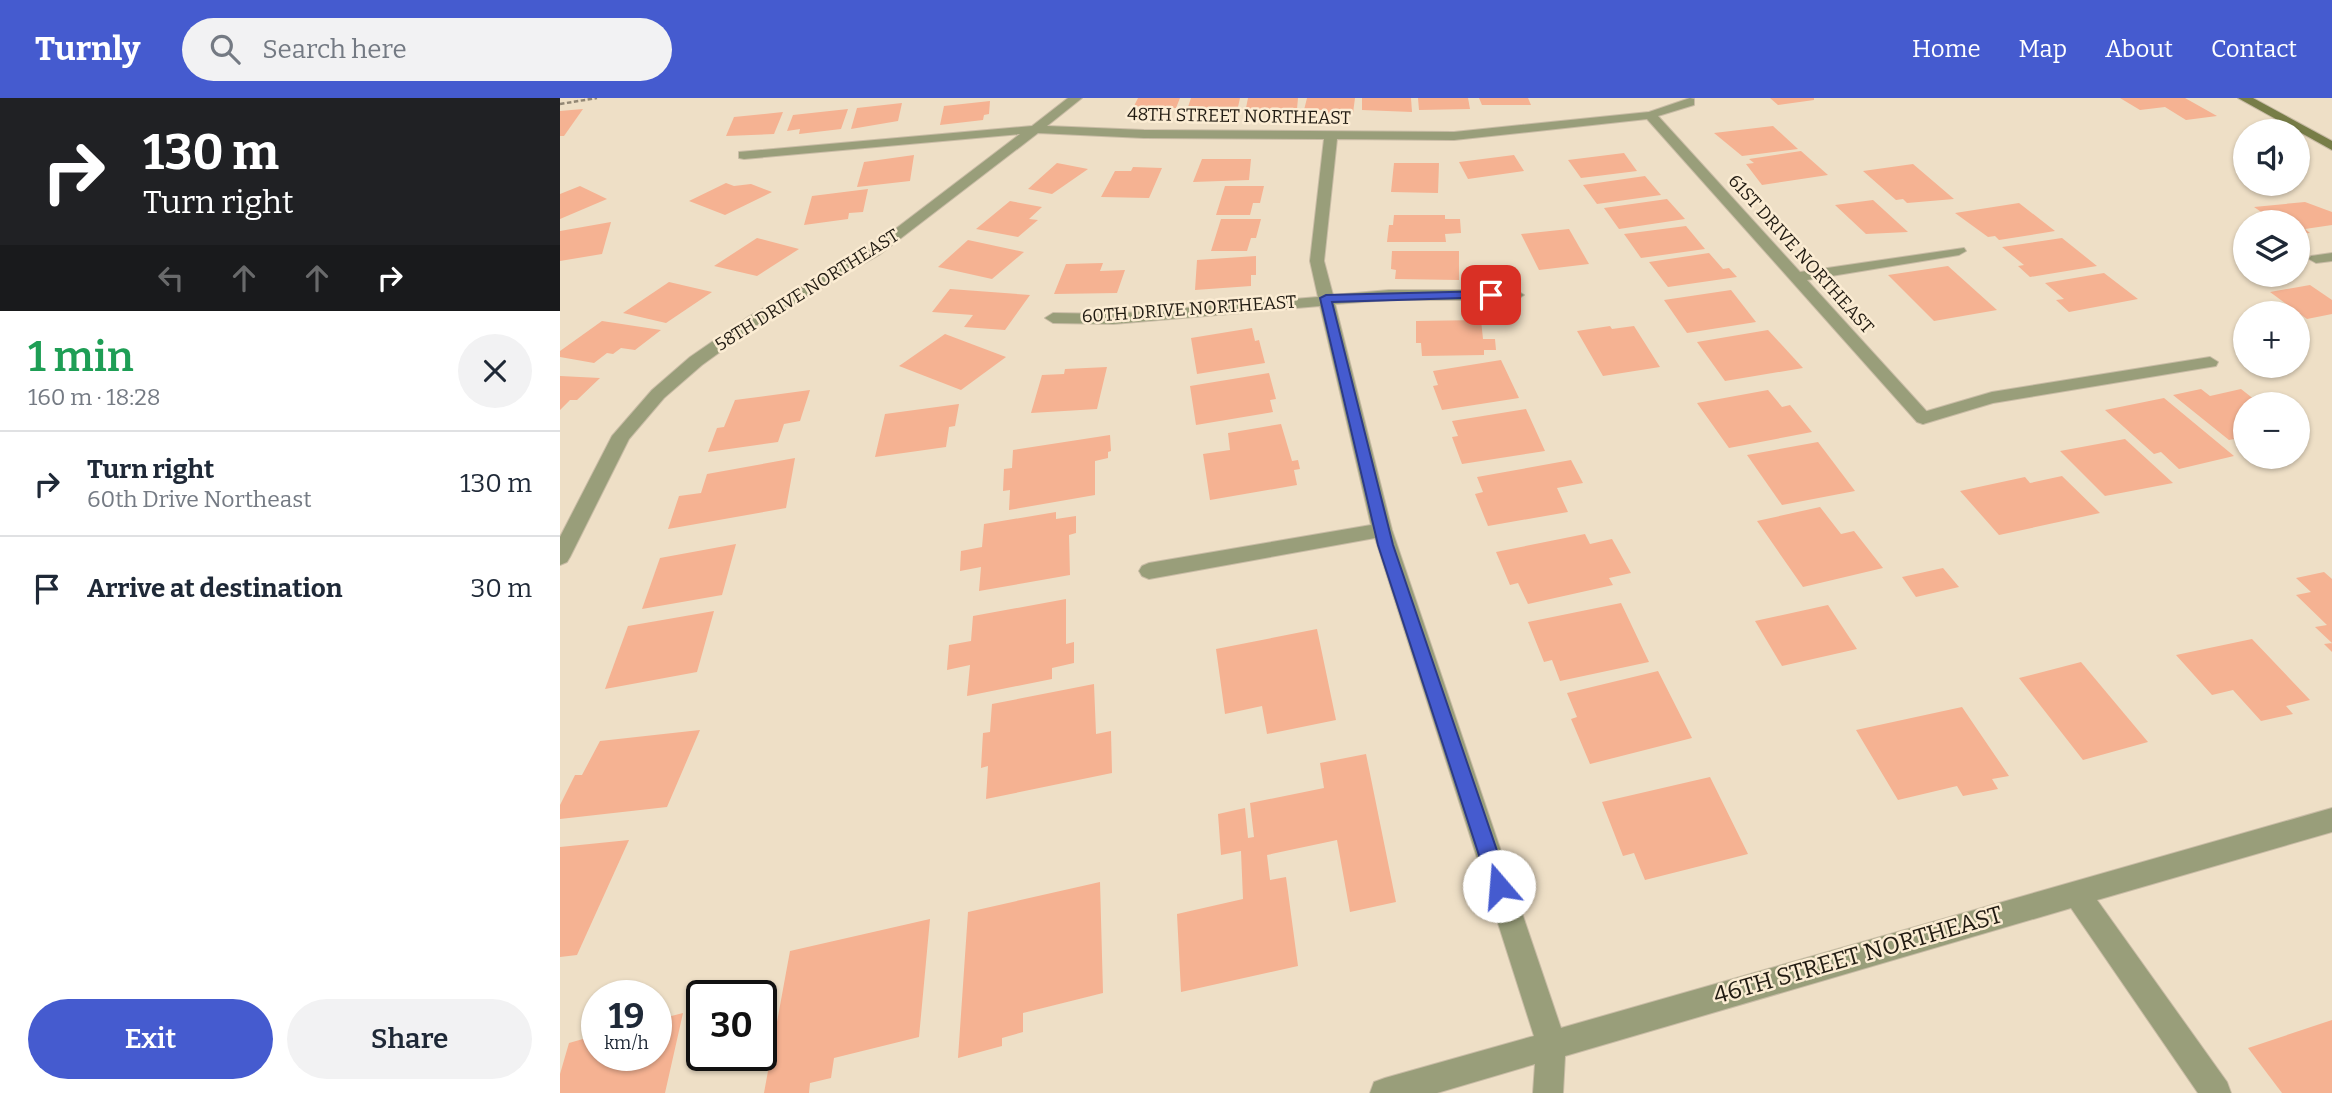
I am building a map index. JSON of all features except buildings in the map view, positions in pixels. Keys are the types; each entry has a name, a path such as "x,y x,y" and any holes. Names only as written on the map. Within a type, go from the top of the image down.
{"street":[{"name":"58TH DRIVE NORTHEAST","path":"560,557 568,524 621,436 658,394 695,361 754,320 874,252 1040,129 1076,98"},
{"path":"2244,98 2332,146"},
{"name":"48TH STREET NORTHEAST","path":"744,155 1040,129 1144,134 1454,136 1650,115 1690,102"},
{"name":"61ST DRIVE NORTHEAST","path":"1650,115 1923,418 1992,398 2210,362"},
{"name":"60TH DRIVE NORTHEAST","path":"1331,135 1317,261 1382,530 1552,1043 1548,1093"},
{"path":"1796,277 1959,251"},
{"path":"2316,259 2332,257"},
{"name":"60TH DRIVE NORTHEAST","path":"1053,318 1113,319 1326,298 1516,295"},
{"path":"1150,571 1382,530"},
{"name":"46TH STREET NORTHEAST","path":"1385,1093 2332,820"},
{"path":"2076,892 2217,1093"}],"path":[{"path":"560,104 597,98"}],"route":[{"path":"1491,295 1326,298 1385,545 1499,886"}]}
